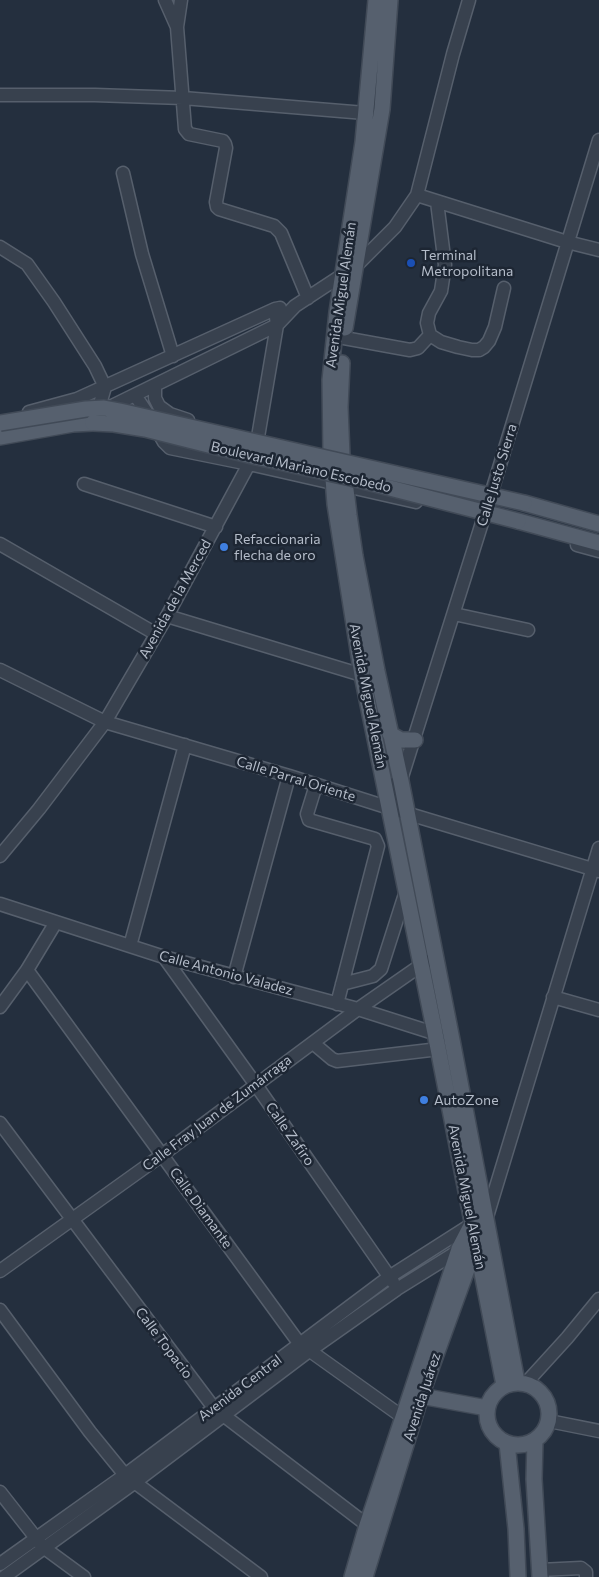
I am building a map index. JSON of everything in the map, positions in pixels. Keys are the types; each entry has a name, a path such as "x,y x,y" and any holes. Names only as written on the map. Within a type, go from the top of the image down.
{"main road":[{"name":"Avenida Miguel Alemán","path":"336,455 344,338 376,0"},
{"name":"Avenida Miguel Alemán","path":"390,0 382,109 350,271 334,332 330,380 340,485 390,734 406,890 452,1040 479,1222"},
{"name":"Boulevard Mariano Escobedo","path":"0,423 86,409 104,408 140,414 519,499 599,524"},
{"name":"Boulevard Mariano Escobedo","path":"0,437 73,424 114,424 145,429 256,458 351,478 512,522 599,543"},
{"name":"Avenida Miguel Alemán","path":"340,485 339,538 362,675 398,802 428,961 438,1049 516,1383"},
{"path":"390,734 401,740 415,740"},
{"name":"Avenida Juárez","path":"352,1577 367,1525 459,1249 479,1222"},
{"name":"Avenida Juárez","path":"365,1577 422,1396 483,1241"},
{"path":"516,1383 535,1387 542,1393 550,1411 546,1428 535,1440 521,1445 501,1440 488,1423 487,1408 494,1394 516,1383"},
{"path":"422,1396 487,1408"},
{"path":"535,1440 534,1479 540,1573"},
{"path":"507,1443 516,1529 518,1577"}],"street":[{"path":"165,0 177,27"},
{"path":"181,0 177,27 187,132 223,141 226,148 216,202 217,207 219,210 274,226 282,233 308,298"},
{"path":"350,271 374,108 382,0"},
{"path":"73,424 277,326 295,306 350,271 396,227 416,195 469,0"},
{"path":"0,95 95,95 183,98 365,113"},
{"name":"Calle Justo Sierra","path":"398,802 415,740 599,140"},
{"path":"123,173 142,254 173,356"},
{"path":"416,195 567,242 599,250"},
{"path":"437,202 445,265 441,291 427,323 430,335 441,342 458,347 472,350 479,350 484,347 489,341 494,328 504,288"},
{"path":"0,248 27,264 37,277 95,366 104,387 100,404 73,424"},
{"path":"0,417 51,407 77,399 274,309 295,306"},
{"name":"Avenida de la Merced","path":"0,856 39,809 105,722 167,616 249,464 258,437 277,326 274,309"},
{"path":"344,338 410,350 418,348 430,335"},
{"path":"155,385 155,398 159,406 170,414 258,437 492,491 599,518"},
{"path":"135,395 151,418 164,442 170,448 249,464 483,518 512,522 599,551"},
{"path":"84,484 216,526"},
{"path":"340,485 357,603 398,802"},
{"path":"512,522 503,506 508,498 519,499"},
{"path":"0,544 156,634"},
{"path":"454,614 528,630"},
{"path":"167,616 362,675"},
{"name":"Calle Parral Oriente","path":"0,670 105,722 316,785 398,802 596,870"},
{"path":"130,946 185,745"},
{"path":"234,977 290,776"},
{"path":"316,785 307,814 309,820 375,838 378,846 337,1004"},
{"path":"479,1222 596,870 599,848"},
{"path":"342,984 373,976 382,969 406,890"},
{"name":"Calle Antonio Valadez","path":"0,904 164,957 358,1009 452,1040"},
{"path":"0,1007 27,970 56,922"},
{"name":"Calle Zafiro","path":"164,957 256,1085 397,1289"},
{"name":"Calle Fray Juan de Zumárraga","path":"0,1271 162,1155 358,1009 428,961"},
{"name":"Calle Diamante","path":"27,970 304,1347 404,1418"},
{"path":"553,997 599,1010"},
{"path":"313,1042 332,1059 336,1060 438,1049"},
{"name":"Calle Topacio","path":"0,1123 218,1412 367,1525"},
{"name":"Avenida Central","path":"0,1564 39,1543 129,1479 304,1347 389,1277 479,1222"},
{"name":"Avenida Central","path":"304,1347 459,1249 483,1241"},
{"path":"516,1383 567,1338 599,1299"},
{"path":"0,1310 90,1432 129,1479 261,1577"},
{"path":"549,1421 599,1431"},
{"path":"0,1492 39,1543 84,1577"},
{"name":"Avenida Central","path":"4,1577 39,1543"},
{"path":"540,1573 581,1568 586,1572 586,1577"}],"place":[{"name":"Terminal Metropolitana","path":"411,263"},
{"name":"Refaccionaria flecha de oro","path":"224,547"},
{"name":"AutoZone","path":"424,1100"}]}
